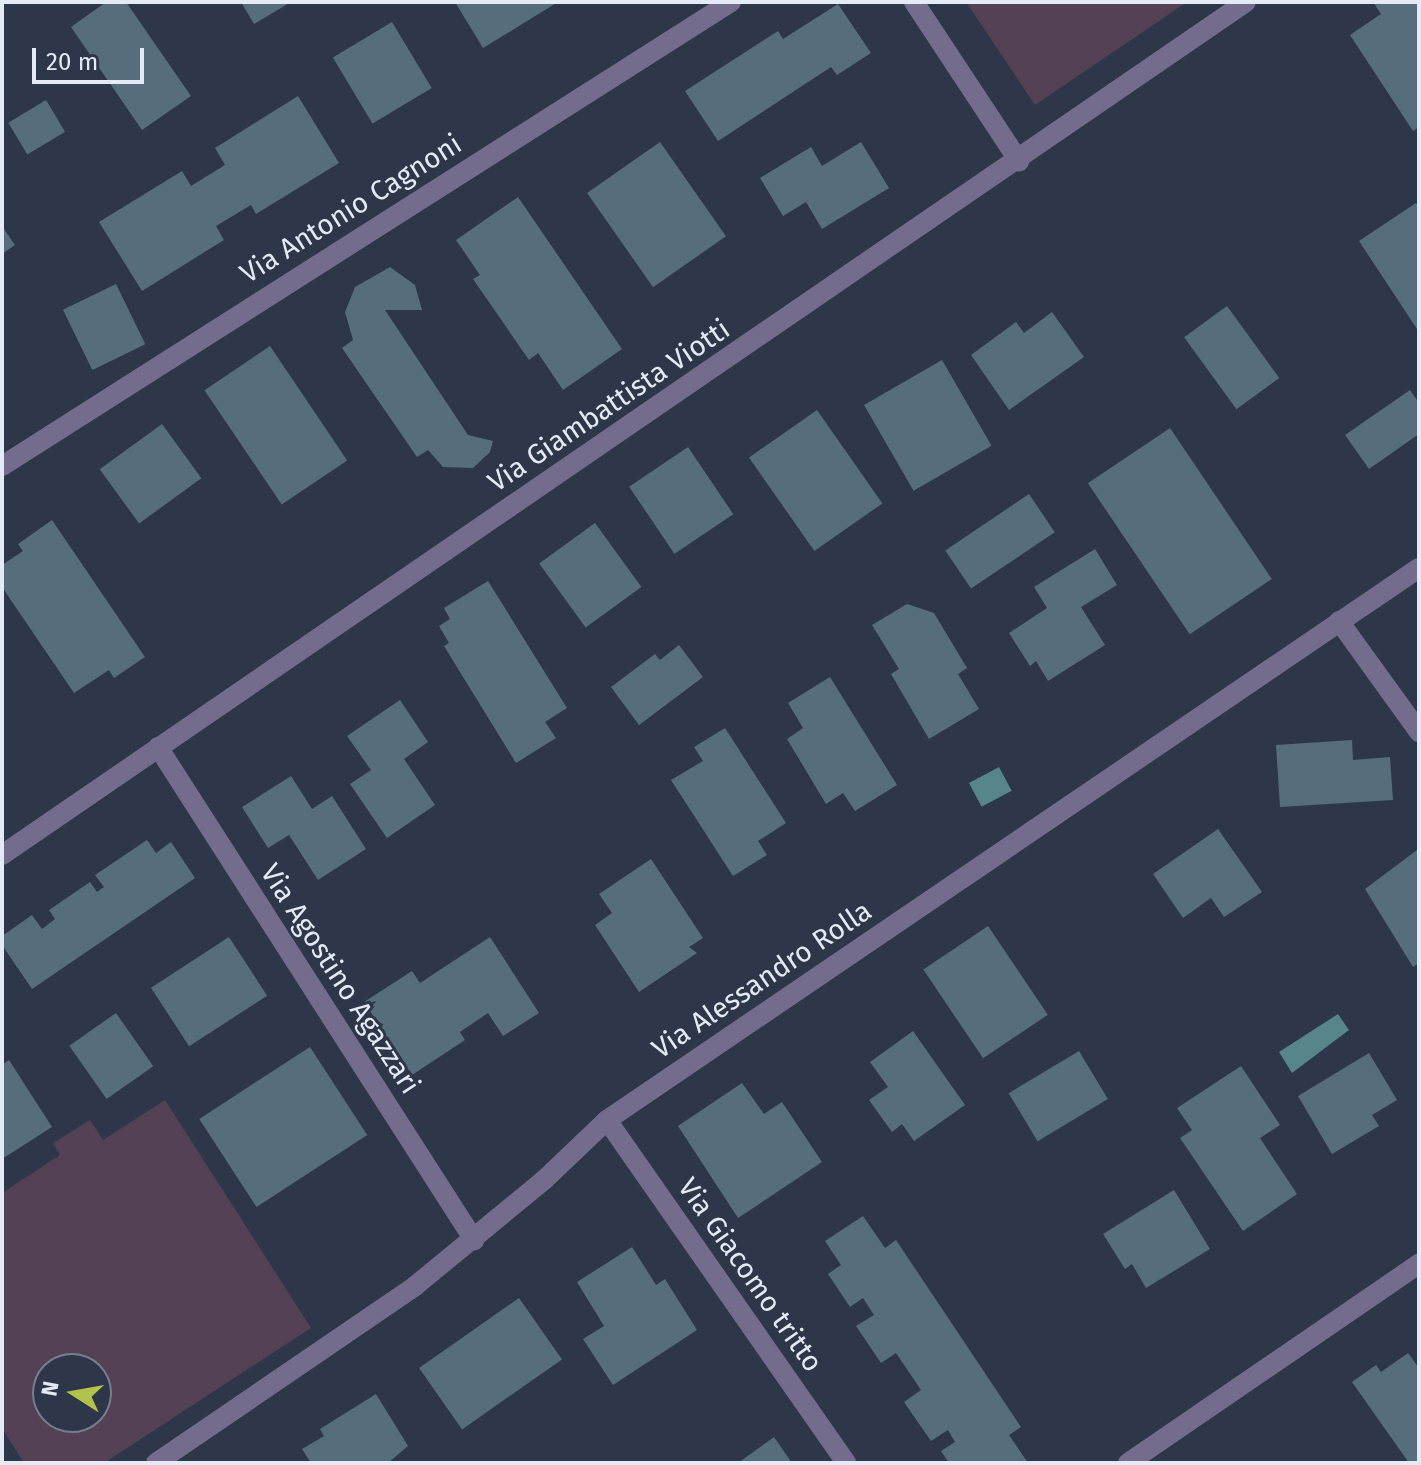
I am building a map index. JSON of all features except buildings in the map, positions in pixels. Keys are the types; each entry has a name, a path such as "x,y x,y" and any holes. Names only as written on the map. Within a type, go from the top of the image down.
{"street":[{"name":"Via Antonio Cagnoni","path":"2,466 731,2"},
{"path":"914,2 1019,161"},
{"name":"Via Giambattista Viotti","path":"2,855 1019,161 1246,2"},
{"name":"Via Alessandro Rolla","path":"156,1463 474,1240 607,1120 1419,568"},
{"path":"1339,621 1419,732"},
{"name":"Via Agostino Agazzari","path":"158,747 474,1240"},
{"name":"Via Giacomo tritto","path":"607,1120 846,1463"},
{"path":"1128,1463 1419,1264"}],"shaded area":[{"path":"966,2 1187,2 1035,105"},
{"path":"999,767 1012,791 982,807 969,783"},
{"path":"1338,1014 1349,1030 1292,1073 1279,1052"},
{"path":"165,1100 311,1328 104,1463 24,1463 2,1428 2,1193 60,1155 53,1143 90,1120 103,1140"}]}
